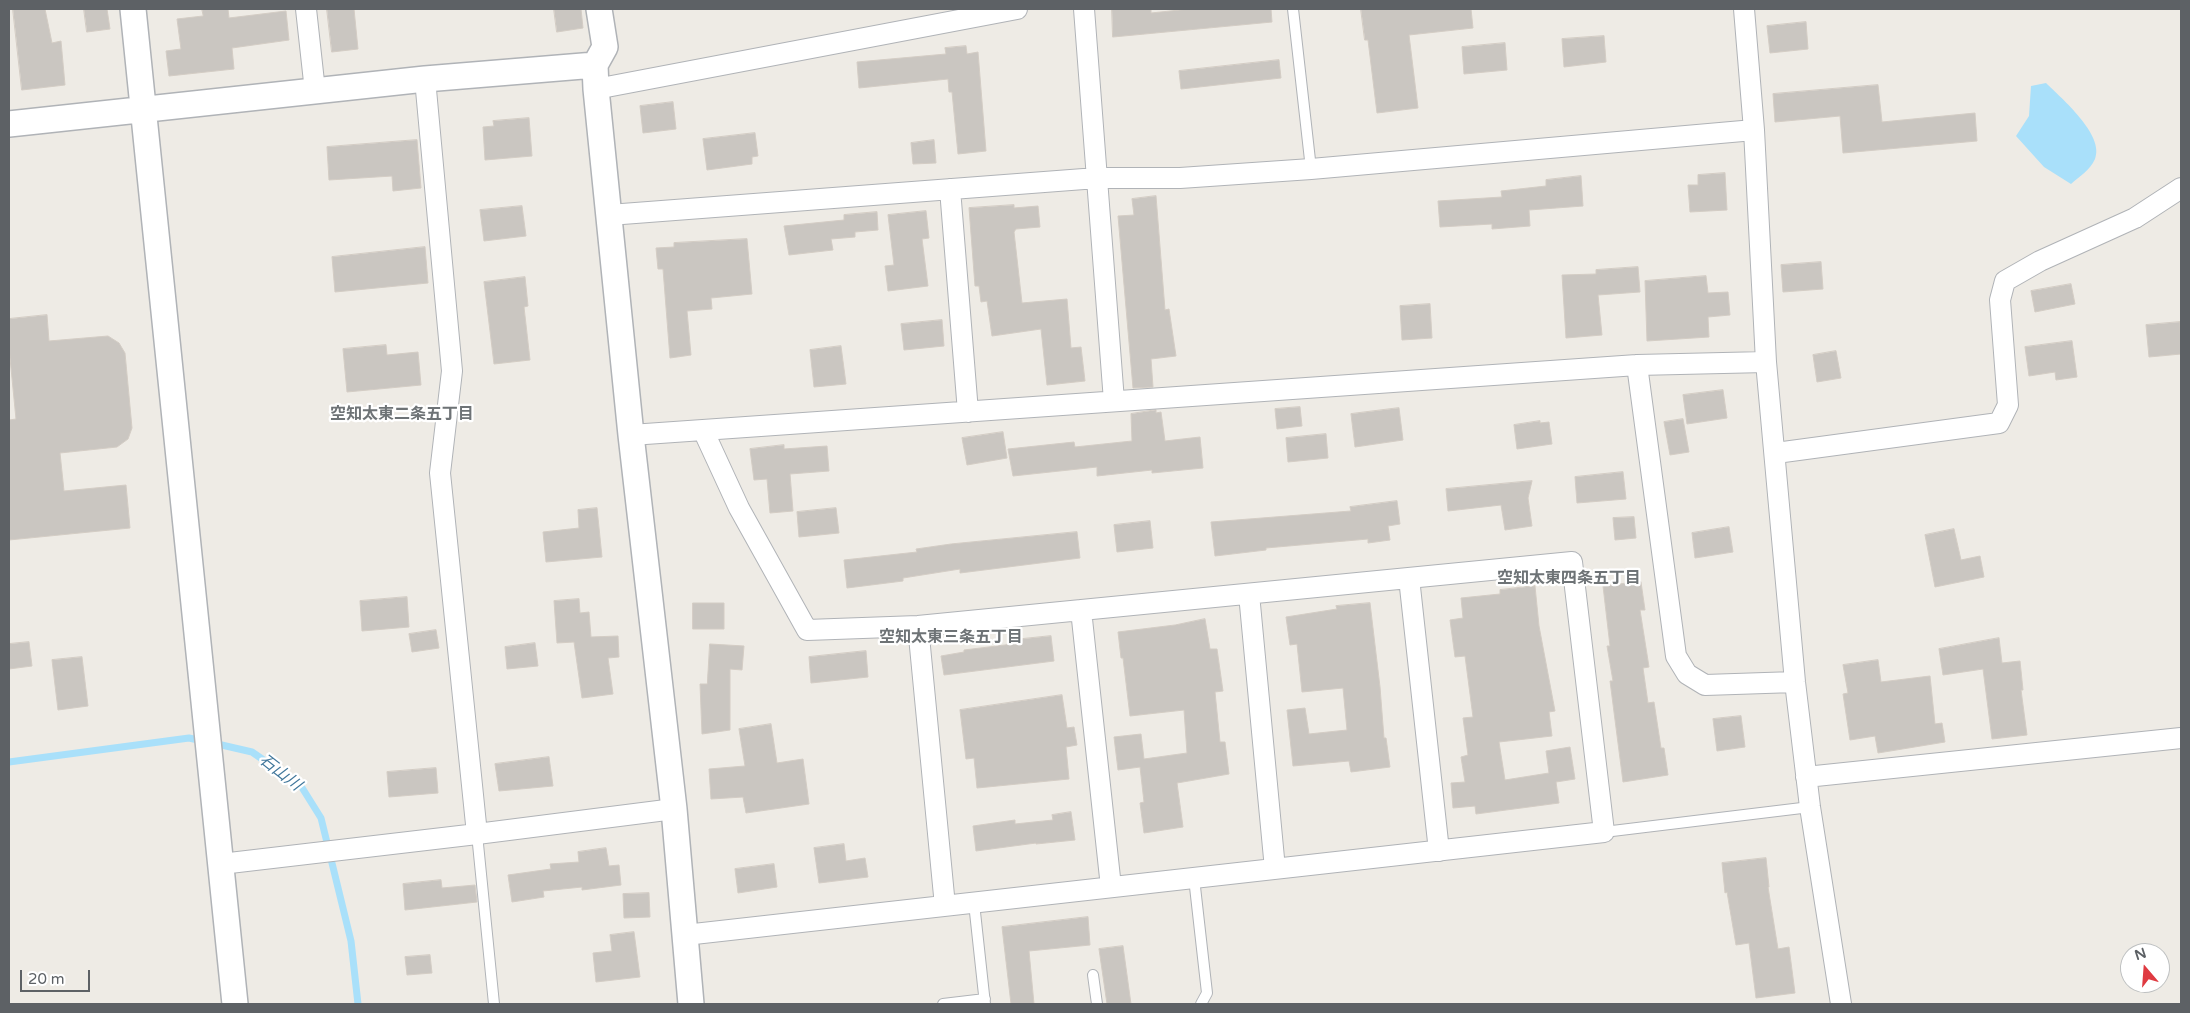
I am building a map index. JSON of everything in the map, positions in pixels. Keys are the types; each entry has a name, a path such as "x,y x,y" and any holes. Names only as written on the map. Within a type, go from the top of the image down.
{"street":[{"path":"133,9 235,1004"},
{"path":"306,9 315,91"},
{"path":"599,9 605,47 596,77 631,435 674,809 691,1004"},
{"path":"9,124 143,108 425,80 596,77 1017,9"},
{"path":"1084,9 1114,400"},
{"path":"1744,9 1754,130 1766,362 1776,453 1795,682 1810,807 1841,1004"},
{"path":"425,80 452,371 440,473 477,834"},
{"path":"609,215 1097,178 1180,178 1311,169 1754,130"},
{"path":"1776,453 1999,423 2008,405 2000,300 2005,281 2040,261 2135,218 2181,188"},
{"path":"950,189 968,412"},
{"path":"631,435 1637,365 1766,362"},
{"path":"1637,365 1676,656 1687,674 1705,685 1795,682"},
{"path":"685,935 1604,832 1572,562 918,626 807,630 739,508 704,430"},
{"path":"1409,578 1439,851"},
{"path":"1249,594 1275,869"},
{"path":"1081,610 1111,888"},
{"path":"918,626 945,906"},
{"path":"1806,777 2181,738"},
{"path":"221,864 674,809"}],"lane":[{"path":"1294,9 1311,169"},
{"path":"1604,832 1810,807"},
{"path":"477,834 494,1004"},
{"path":"1194,878 1207,994 1200,1004"},
{"path":"943,1004 985,1002 974,903"},
{"path":"1093,975 1097,1004"}],"water":[{"path":"2046,83 2071,107 2088,128 2094,139 2095,159 2084,173 2071,184 2044,167 2016,136 2029,116 2031,86"}],"building":[{"path":"13,9 45,9 52,43 61,41 65,85 22,90"},
{"path":"84,9 107,9 110,29 87,32"},
{"path":"202,9 228,9 229,18 286,11 289,40 232,48 234,69 169,76 166,51 181,49 177,19 203,16"},
{"path":"327,9 354,9 358,49 332,52"},
{"path":"554,9 581,9 583,28 557,32"},
{"path":"1112,9 1151,9 1151,13 1189,9 1271,9 1272,22 1113,37"},
{"path":"1361,9 1471,9 1473,28 1409,35 1418,108 1377,113 1368,40 1365,40"},
{"path":"1806,22 1808,49 1770,53 1767,26"},
{"path":"1604,36 1606,62 1564,67 1562,39"},
{"path":"1505,43 1507,70 1464,74 1462,47"},
{"path":"966,46 967,54 978,52 986,151 958,154 952,92 949,92 948,79 859,88 857,62 946,54 945,48"},
{"path":"1279,60 1281,78 1181,89 1179,71"},
{"path":"1878,85 1882,122 1975,113 1977,141 1843,153 1840,116 1775,122 1773,94"},
{"path":"673,102 676,129 643,133 640,106"},
{"path":"529,118 532,156 485,160 483,127 494,126 493,121"},
{"path":"755,133 758,156 752,157 752,164 707,170 703,139"},
{"path":"417,140 421,188 393,191 392,176 329,180 327,147"},
{"path":"934,140 936,163 913,164 911,143"},
{"path":"1725,173 1727,210 1690,212 1688,185 1698,185 1698,175"},
{"path":"1581,176 1583,206 1529,210 1530,226 1492,229 1492,224 1440,227 1438,201 1502,197 1501,191 1546,186 1546,180"},
{"path":"1156,196 1165,310 1169,309 1176,356 1151,359 1153,387 1133,388 1118,216 1134,215 1132,199"},
{"path":"1014,205 1014,208 1038,206 1040,227 1016,229 1014,232 1022,303 1067,299 1071,348 1081,347 1085,381 1047,385 1041,329 992,336 987,301 981,302 979,286 975,286 969,208"},
{"path":"522,206 526,236 484,241 480,210"},
{"path":"926,211 929,238 922,239 928,286 888,291 885,266 894,265 888,215"},
{"path":"877,212 878,230 855,232 855,237 831,239 833,250 789,255 784,226 844,220 844,215"},
{"path":"747,239 752,294 711,298 712,309 687,311 691,355 670,358 663,269 658,269 656,248 674,247 674,243"},
{"path":"425,247 428,283 335,292 332,257"},
{"path":"1821,262 1823,289 1783,292 1781,265"},
{"path":"1638,267 1640,292 1598,295 1602,335 1566,338 1562,275 1596,274 1596,270"},
{"path":"1706,276 1708,293 1728,292 1730,315 1708,317 1709,337 1647,341 1645,281"},
{"path":"525,277 528,306 524,307 530,360 494,364 484,282"},
{"path":"2071,284 2075,304 2035,312 2031,291"},
{"path":"1430,304 1432,338 1402,340 1400,306"},
{"path":"47,315 49,341 108,336 119,343 125,353 132,428 128,439 117,447 60,453 64,491 126,485 130,528 9,540 9,420 16,419 9,348 9,319"},
{"path":"942,320 944,346 904,350 901,324"},
{"path":"2180,322 2181,354 2149,357 2146,325"},
{"path":"2072,341 2077,377 2056,380 2055,372 2029,376 2025,347"},
{"path":"386,345 387,355 418,352 421,385 347,392 343,349"},
{"path":"841,346 846,384 814,387 810,350"},
{"path":"1836,351 1841,378 1817,382 1813,355"},
{"path":"1723,390 1727,418 1687,424 1683,395"},
{"path":"1300,407 1302,426 1277,429 1275,409"},
{"path":"1399,408 1403,440 1355,447 1351,414"},
{"path":"1156,410 1156,413 1161,412 1165,441 1200,437 1203,468 1152,473 1152,470 1097,476 1097,467 1013,476 1008,449 1074,442 1075,447 1132,441 1131,414"},
{"path":"1683,419 1689,452 1670,455 1664,422"},
{"path":"1540,421 1540,423 1549,422 1552,444 1517,449 1514,425"},
{"path":"1003,432 1007,458 967,465 962,438"},
{"path":"1326,434 1328,458 1288,462 1286,438"},
{"path":"784,445 784,449 827,446 829,471 790,474 793,511 770,513 767,479 754,480 750,449"},
{"path":"1623,472 1626,499 1577,503 1575,477"},
{"path":"1532,481 1528,498 1532,526 1505,530 1501,505 1448,511 1446,489"},
{"path":"1397,501 1400,524 1388,526 1390,540 1368,543 1368,539 1266,548 1266,550 1215,556 1211,522 1351,511 1350,507"},
{"path":"597,508 602,557 546,562 543,532 579,528 578,510"},
{"path":"836,508 839,533 799,537 797,512"},
{"path":"1634,517 1636,538 1615,540 1613,518"},
{"path":"1150,521 1153,548 1117,552 1114,525"},
{"path":"1729,527 1733,552 1695,558 1692,533"},
{"path":"1954,529 1961,560 1980,556 1984,577 1935,587 1925,535"},
{"path":"1077,532 1080,558 960,573 960,569 903,578 903,581 847,588 844,560 917,552 916,549 951,544"},
{"path":"1641,582 1645,610 1640,610 1649,667 1643,668 1648,703 1654,702 1661,748 1664,748 1668,775 1623,782 1610,681 1613,681 1607,646 1610,646 1603,586"},
{"path":"1535,586 1539,626 1555,711 1549,712 1552,736 1499,742 1505,780 1549,773 1546,751 1570,747 1575,779 1556,782 1559,803 1476,814 1475,806 1453,808 1451,783 1465,782 1461,757 1468,755 1463,718 1473,717 1465,656 1455,657 1450,620 1463,618 1461,598 1500,594 1500,590"},
{"path":"407,597 409,627 362,631 360,601"},
{"path":"579,599 580,613 589,612 591,637 618,636 619,657 608,658 613,694 582,698 574,642 557,643 554,601"},
{"path":"693,603 724,603 724,629 693,629"},
{"path":"1370,603 1384,738 1386,738 1390,767 1351,772 1349,761 1293,766 1287,710 1305,708 1309,734 1347,730 1343,688 1302,692 1297,644 1290,645 1286,617 1337,609 1336,606"},
{"path":"1205,619 1210,649 1217,649 1223,691 1215,692 1220,742 1225,742 1229,774 1177,783 1183,827 1144,833 1140,803 1144,802 1140,767 1118,770 1114,737 1141,734 1144,759 1187,753 1184,710 1130,716 1118,632 1175,625"},
{"path":"436,630 439,648 412,652 409,634"},
{"path":"1051,636 1054,661 944,675 941,656 964,652 964,650 1013,644 1013,640"},
{"path":"1999,638 2002,663 2020,661 2023,690 2021,690 2027,735 1992,739 1983,669 1943,675 1939,649"},
{"path":"29,642 32,666 9,669 9,644"},
{"path":"535,643 538,666 507,669 505,647"},
{"path":"710,644 744,646 742,670 730,669 730,730 702,734 700,684 707,684"},
{"path":"866,651 868,677 811,683 809,657"},
{"path":"82,657 88,706 58,710 52,660"},
{"path":"1878,660 1881,682 1930,676 1935,724 1942,723 1945,742 1878,753 1875,736 1850,740 1843,694 1848,693 1843,665"},
{"path":"1062,695 1067,728 1074,727 1077,745 1066,747 1069,779 977,788 974,758 966,759 960,710"},
{"path":"1741,716 1745,747 1717,751 1713,719"},
{"path":"771,724 777,763 803,759 809,804 746,813 743,797 711,799 709,769 745,766 739,729"},
{"path":"549,757 553,786 499,791 495,764"},
{"path":"436,768 438,793 389,797 387,772"},
{"path":"1071,812 1075,840 976,851 973,826 1015,820 1015,824 1053,820 1052,815"},
{"path":"844,844 846,861 865,858 868,877 819,883 814,848"},
{"path":"606,848 609,866 619,865 621,885 582,890 582,887 543,891 544,897 512,902 508,875 551,869 550,864 579,862 578,852"},
{"path":"1766,858 1768,887 1778,949 1789,947 1795,993 1756,998 1749,943 1736,945 1727,892 1725,893 1722,863"},
{"path":"774,864 777,887 738,893 735,869"},
{"path":"441,880 442,888 475,885 477,902 405,910 403,884"},
{"path":"649,893 650,917 624,918 623,894"},
{"path":"1088,917 1090,945 1029,951 1034,1004 1011,1004 1002,927"},
{"path":"634,932 640,977 596,982 593,953 612,951 610,935"},
{"path":"1123,946 1131,1004 1107,1004 1099,949"},
{"path":"430,955 432,973 407,975 405,957"}],"waterway":[{"name":"石山川","path":"9,762 189,738 203,741"},
{"name":"石山川","path":"213,743 252,752 301,786 321,818 351,941 358,1004"}],"district":[{"name":"空知太東二条五丁目","path":"402,415"},
{"name":"空知太東四条五丁目","path":"1569,579"},
{"name":"空知太東三条五丁目","path":"951,638"}]}
